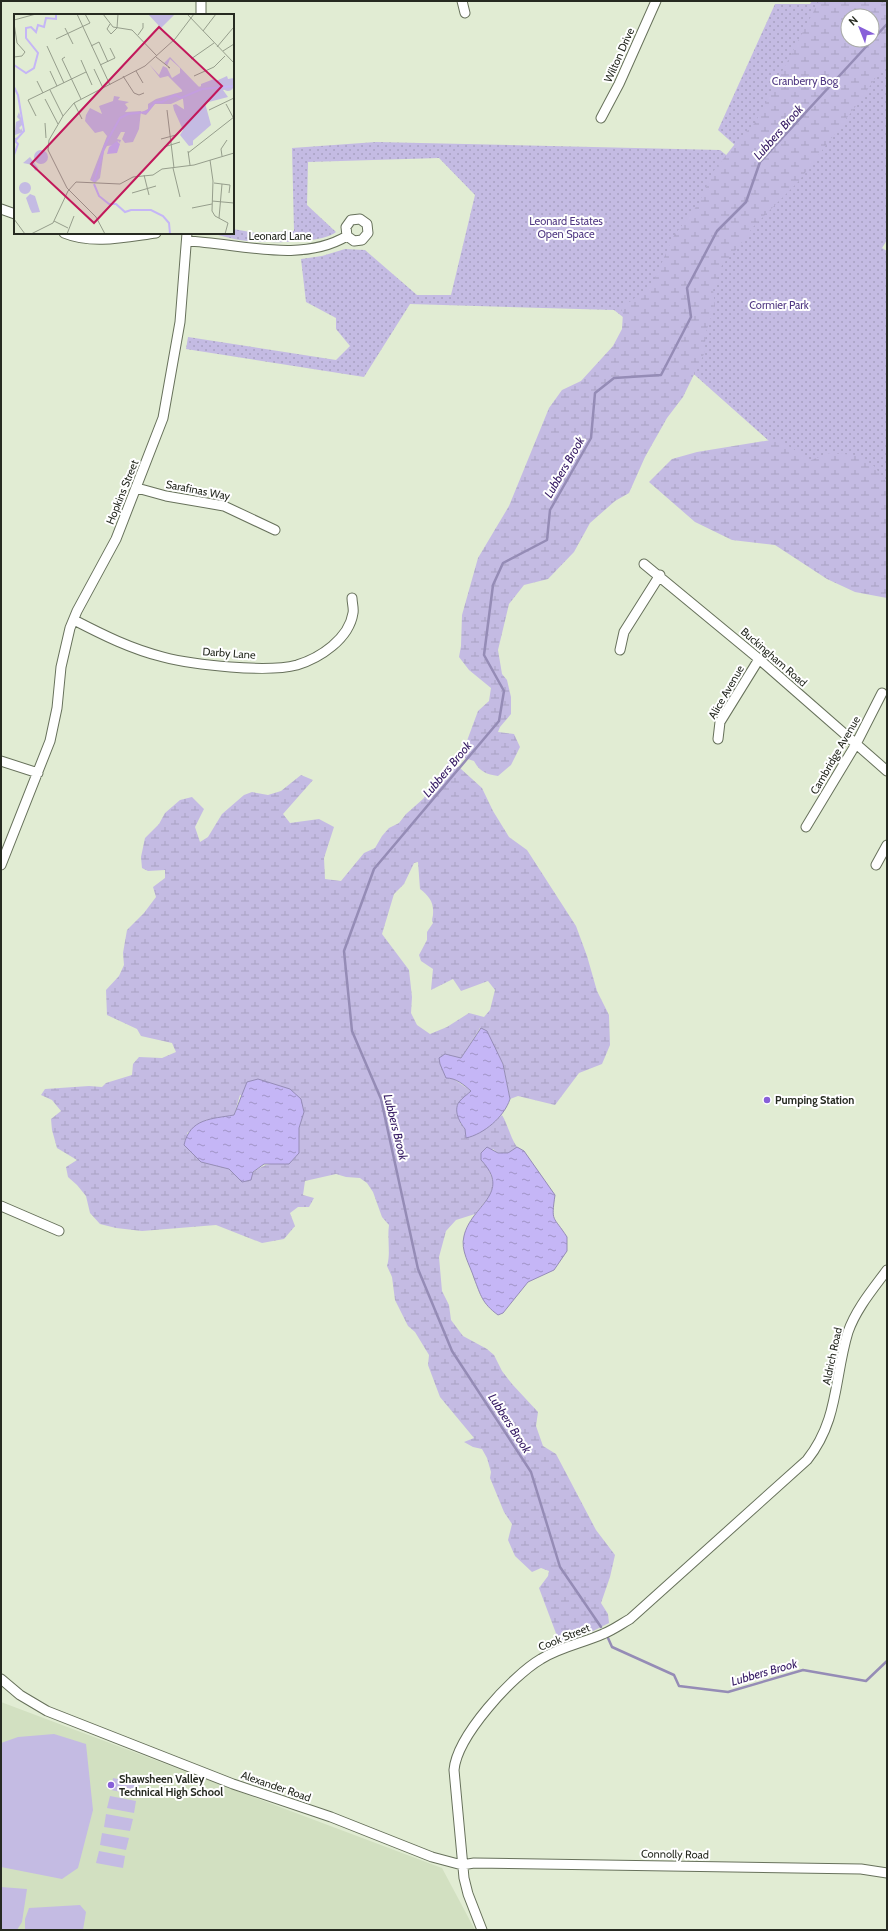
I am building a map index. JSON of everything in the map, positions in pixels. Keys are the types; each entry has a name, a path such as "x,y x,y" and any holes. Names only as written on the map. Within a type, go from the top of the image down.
{"street":[{"path":"201,14 202,1"},
{"path":"462,1 465,13"},
{"name":"Wilton Drive","path":"601,118 619,84 656,1"},
{"path":"1,209 14,214"},
{"path":"67,234 97,240 148,234"},
{"name":"Leonard Lane","path":"187,237 246,249 305,249 326,246 347,236"},
{"name":"Hopkins Street","path":"38,773 47,749 57,708 63,657 74,620 110,552 163,418 180,322 187,237"},
{"name":"Sarafinas Way","path":"136,488 173,498 224,506 275,530"},
{"name":"Buckingham Road","path":"644,564 759,659 887,771"},
{"path":"620,650 624,632 660,576"},
{"name":"Darby Lane","path":"74,620 132,648 164,658 215,665 277,668 297,664 330,649 343,635 350,624 353,613 352,598"},
{"name":"Alice Avenue","path":"718,739 720,722 759,659"},
{"name":"Cambridge Avenue","path":"806,827 856,744 882,693"},
{"path":"1,761 38,773 3,854 1,865"},
{"path":"876,865 887,845"},
{"path":"1,1206 59,1231"},
{"name":"Aldrich Road","path":"812,1454 821,1440 831,1417 851,1326 860,1308 887,1270"},
{"name":"Cook Street","path":"482,1930 468,1894 462,1865 461,1830 455,1763 468,1736 495,1700 522,1673 541,1659 553,1653 604,1634 630,1619 726,1534 812,1454"},
{"name":"Alexander Road","path":"1,1679 32,1703 82,1725 233,1784 331,1818 420,1853 462,1865"},
{"name":"Connolly Road","path":"462,1865 474,1863 861,1868 887,1873"}],"shaded area":[{"name":"Shawsheen Valley Technical High School","path":"1,1702 442,1868 475,1930 1,1930"}],"green space":[{"path":"812,1 887,1 887,240 882,248 887,251 887,546 679,361 614,310 410,304 364,377 186,349 188,337 336,360 350,346 336,329 336,318 306,302 301,259 322,256 345,249 365,250 417,295 451,295 475,195 439,158 308,162 307,205 336,232 329,236 307,241 267,242 242,240 215,234 234,234 234,229 256,233 294,231 292,148 376,142 720,150 747,172 755,163 718,130 775,4 810,4"},
{"name":"Cranberry Bog","path":"819,1 879,1 887,5 887,61 859,102 798,182 753,227 736,250 722,265 713,290 715,306 706,332 704,354 683,397 667,418 645,457 629,493 615,501 590,523 574,552 548,579 524,585 509,604 498,650 502,674 507,680 511,697 511,714 500,727 498,732 514,734 520,747 511,765 498,776 487,773 481,770 474,761 461,757 478,711 489,701 491,688 469,670 459,657 461,646 462,615 478,558 509,506 549,408 562,390 581,381 613,346 622,329 623,313 620,307 631,301 652,285 673,237 699,203 712,173 738,140 755,123"},
{"path":"777,439 811,460 830,453 856,455 874,466 887,483 887,598 855,592 827,579 775,545 732,540 695,522 649,482 672,459 697,452"},
{"path":"450,759 482,788 493,811 509,837 527,850 576,926 587,956 597,991 609,1015 610,1045 602,1064 579,1073 555,1105 518,1096 510,1099 503,1063 480,1028 461,1058 445,1054 452,1078 471,1091 465,1097 460,1123 465,1129 487,1128 502,1115 517,1147 508,1153 498,1153 493,1149 481,1160 488,1168 494,1184 491,1194 475,1214 456,1220 446,1231 439,1257 442,1291 449,1305 451,1320 463,1336 487,1349 494,1355 502,1371 512,1384 538,1412 536,1426 543,1446 556,1454 596,1530 615,1555 610,1577 601,1603 608,1614 609,1623 593,1631 564,1641 557,1636 539,1588 548,1576 549,1571 541,1568 532,1572 515,1556 508,1540 512,1524 504,1512 490,1478 491,1472 487,1458 482,1449 473,1447 464,1442 474,1438 440,1397 428,1365 429,1355 415,1332 408,1326 395,1300 392,1277 387,1266 389,1256 389,1225 382,1217 373,1192 367,1183 360,1178 346,1177 336,1174 305,1181 303,1195 314,1198 309,1207 298,1207 290,1213 295,1226 284,1239 262,1243 216,1225 142,1231 116,1228 100,1224 90,1213 86,1196 68,1177 66,1167 77,1160 57,1148 52,1130 51,1119 61,1111 52,1100 41,1095 45,1089 89,1086 102,1087 106,1083 132,1075 133,1064 139,1057 162,1058 176,1052 172,1043 141,1036 137,1029 107,1015 106,990 119,976 124,965 123,953 127,930 144,913 156,897 153,887 165,878 165,870 148,871 142,868 141,857 145,838 159,824 165,813 180,800 192,797 204,809 195,827 200,842 208,837 222,814 244,795 252,792 268,795 281,791 301,775 313,780 283,814 290,823 319,819 334,827 324,858 325,879 341,881 364,853 375,848 389,828 399,823 406,814 423,799 442,774","holes":["418,862 420,889 426,894 433,906 433,923 427,932 427,940 419,955 421,961 433,969 431,990 453,979 461,991 488,981 495,990 490,1010 484,1017 469,1013 447,1027 430,1034 417,1025 411,1013 412,997 409,970 382,934 394,894 404,884 414,863","240,1095 304,1111 299,1128 299,1153 289,1164 275,1163 263,1166 253,1172 242,1182 229,1169 201,1162 187,1133 206,1120 234,1115"]},
{"path":"54,1734 86,1744 93,1810 78,1868 62,1879 1,1867 1,1743 18,1737"},
{"path":"113,1778 140,1783 137,1795 111,1790"},
{"path":"110,1796 136,1801 134,1813 107,1808"},
{"path":"106,1814 133,1819 130,1831 104,1827"},
{"path":"102,1833 129,1838 126,1850 100,1845"},
{"path":"99,1851 125,1856 123,1868 96,1863"},
{"path":"1,1887 27,1889 22,1922 17,1930 1,1930"},
{"path":"80,1905 86,1912 83,1930 25,1930 25,1919 29,1908"}],"water":[{"path":"481,1028 487,1031 503,1064 510,1099 503,1112 492,1124 480,1133 466,1138 465,1129 459,1120 457,1113 457,1105 471,1091 456,1080 446,1078 439,1058 445,1054 461,1058"},
{"path":"258,1079 290,1089 301,1099 304,1112 299,1128 299,1153 289,1164 264,1164 253,1172 251,1180 242,1182 229,1169 201,1162 184,1145 191,1129 203,1121 234,1115 247,1082"},
{"path":"487,1147 498,1153 508,1153 517,1147 524,1151 555,1195 553,1215 567,1237 567,1251 554,1270 528,1282 503,1313 498,1315 488,1307 478,1290 463,1247 464,1236 468,1225 492,1191 493,1182 490,1172 481,1160 481,1153"}],"waterway":[{"name":"Lubbers Brook","path":"601,1627 560,1567 531,1472 452,1351 418,1269 381,1099 352,1031 344,951 374,869 499,721 504,691 484,655 493,585 503,563 547,540 550,510 591,438 595,393 614,378 661,375 691,317 687,288 717,231 746,202 760,162 887,24"},
{"name":"Lubbers Brook","path":"608,1638 612,1647 674,1675 679,1686 728,1692 803,1670 866,1681 887,1661"}],"place":[{"name":"Pumping Station","path":"767,1100"},
{"name":"Shawsheen Valley Technical High School","path":"111,1785"}],"park label":[{"name":"Leonard Estates Open Space","path":"566,227"},
{"name":"Cormier Park","path":"779,305"}]}
